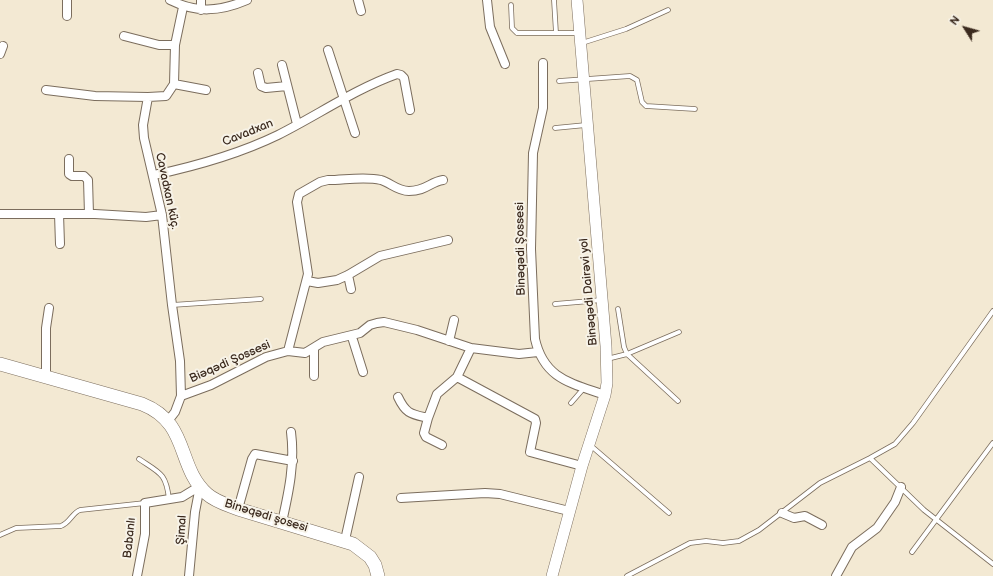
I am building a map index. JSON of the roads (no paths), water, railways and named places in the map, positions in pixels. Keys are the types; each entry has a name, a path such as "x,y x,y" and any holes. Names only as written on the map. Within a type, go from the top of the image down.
{"main road":[{"name":"Binəqədi Dairəvi yol","path":"554,575 569,511 605,395 607,359 577,0"},
{"name":"Binəqədi şosesi","path":"0,364 142,404 154,409 168,421 178,436 192,472 200,486 217,500 238,509 345,540 361,549 370,557 376,565 378,576"}],"street":[{"path":"67,0 67,16"},
{"path":"170,0 182,7 201,10 227,7 247,0"},
{"path":"201,10 202,0"},
{"path":"358,0 361,11"},
{"path":"486,0 490,27 505,64"},
{"path":"46,90 95,96 166,96 174,84 175,45 182,7"},
{"path":"124,36 160,45 175,45"},
{"path":"0,54 3,46"},
{"path":"328,50 355,132"},
{"name":"Binəqədi Şossesi","path":"543,63 543,108 533,153 531,249 535,338 538,352 557,377 605,395"},
{"path":"282,65 297,124"},
{"path":"258,73 261,86 266,88 287,86"},
{"name":"Cavadxan","path":"154,175 196,166 270,138 344,97 397,74 404,78 410,110"},
{"path":"174,84 206,90"},
{"name":"Cavadxan küç.","path":"148,97 143,125 145,145 154,175 162,215 180,361 181,396 175,412 168,421"},
{"path":"69,160 69,174 72,176 84,176 88,180 89,214"},
{"name":"Biəqədi Şossesi","path":"288,351 308,274 297,202 297,198 302,192 328,180 376,179 387,182 400,190 409,191 425,189 437,181 443,180"},
{"path":"0,214 89,214 146,217 162,215"},
{"path":"59,214 60,244"},
{"path":"307,281 328,282 348,275 380,256 448,240"},
{"path":"348,275 351,289"},
{"path":"46,378 46,328 49,308"},
{"path":"449,341 454,320"},
{"name":"Biəqədi Şossesi","path":"181,396 211,385 266,357 288,351 305,353 323,342 352,337 370,325 384,322 417,330 471,348 519,354 538,352"},
{"path":"352,337 363,372"},
{"path":"314,348 314,376"},
{"path":"442,446 426,437 424,433 428,418 437,394 457,377 471,348"},
{"path":"457,377 534,419 536,423 530,452 582,466"},
{"path":"398,397 403,408 408,413 428,418"},
{"path":"282,522 292,477 293,461 291,432"},
{"path":"238,509 252,459 255,454 293,461"},
{"path":"345,540 359,477"},
{"path":"145,503 182,497 200,486"},
{"name":"Şimal","path":"189,576 195,512 200,486"},
{"path":"836,576 852,547 877,528 895,502 901,487"},
{"path":"401,498 485,493 500,494 569,511"},
{"name":"Babanlı","path":"137,576 145,534 145,503"},
{"path":"782,513 794,518 805,516 822,525"}],"lane":[{"path":"554,0 556,33"},
{"path":"511,5 514,32 516,33 556,33 581,38 626,29 668,10"},
{"path":"559,80 630,76 637,80 642,102 646,106 695,109"},
{"path":"555,128 588,124"},
{"path":"172,305 261,299"},
{"path":"555,304 603,300"},
{"path":"618,309 624,347 627,354 678,402"},
{"path":"627,576 690,543 706,541 723,543 739,541 782,513 820,483 895,444 993,311"},
{"path":"607,359 627,354 679,332"},
{"path":"571,403 584,388"},
{"path":"912,552 935,519 993,443"},
{"path":"590,445 669,512"},
{"path":"870,458 935,519 993,564"},
{"path":"139,460 164,477 167,483 170,500"},
{"path":"0,535 16,528 61,526 66,524 76,512 80,510 145,503"}]}
